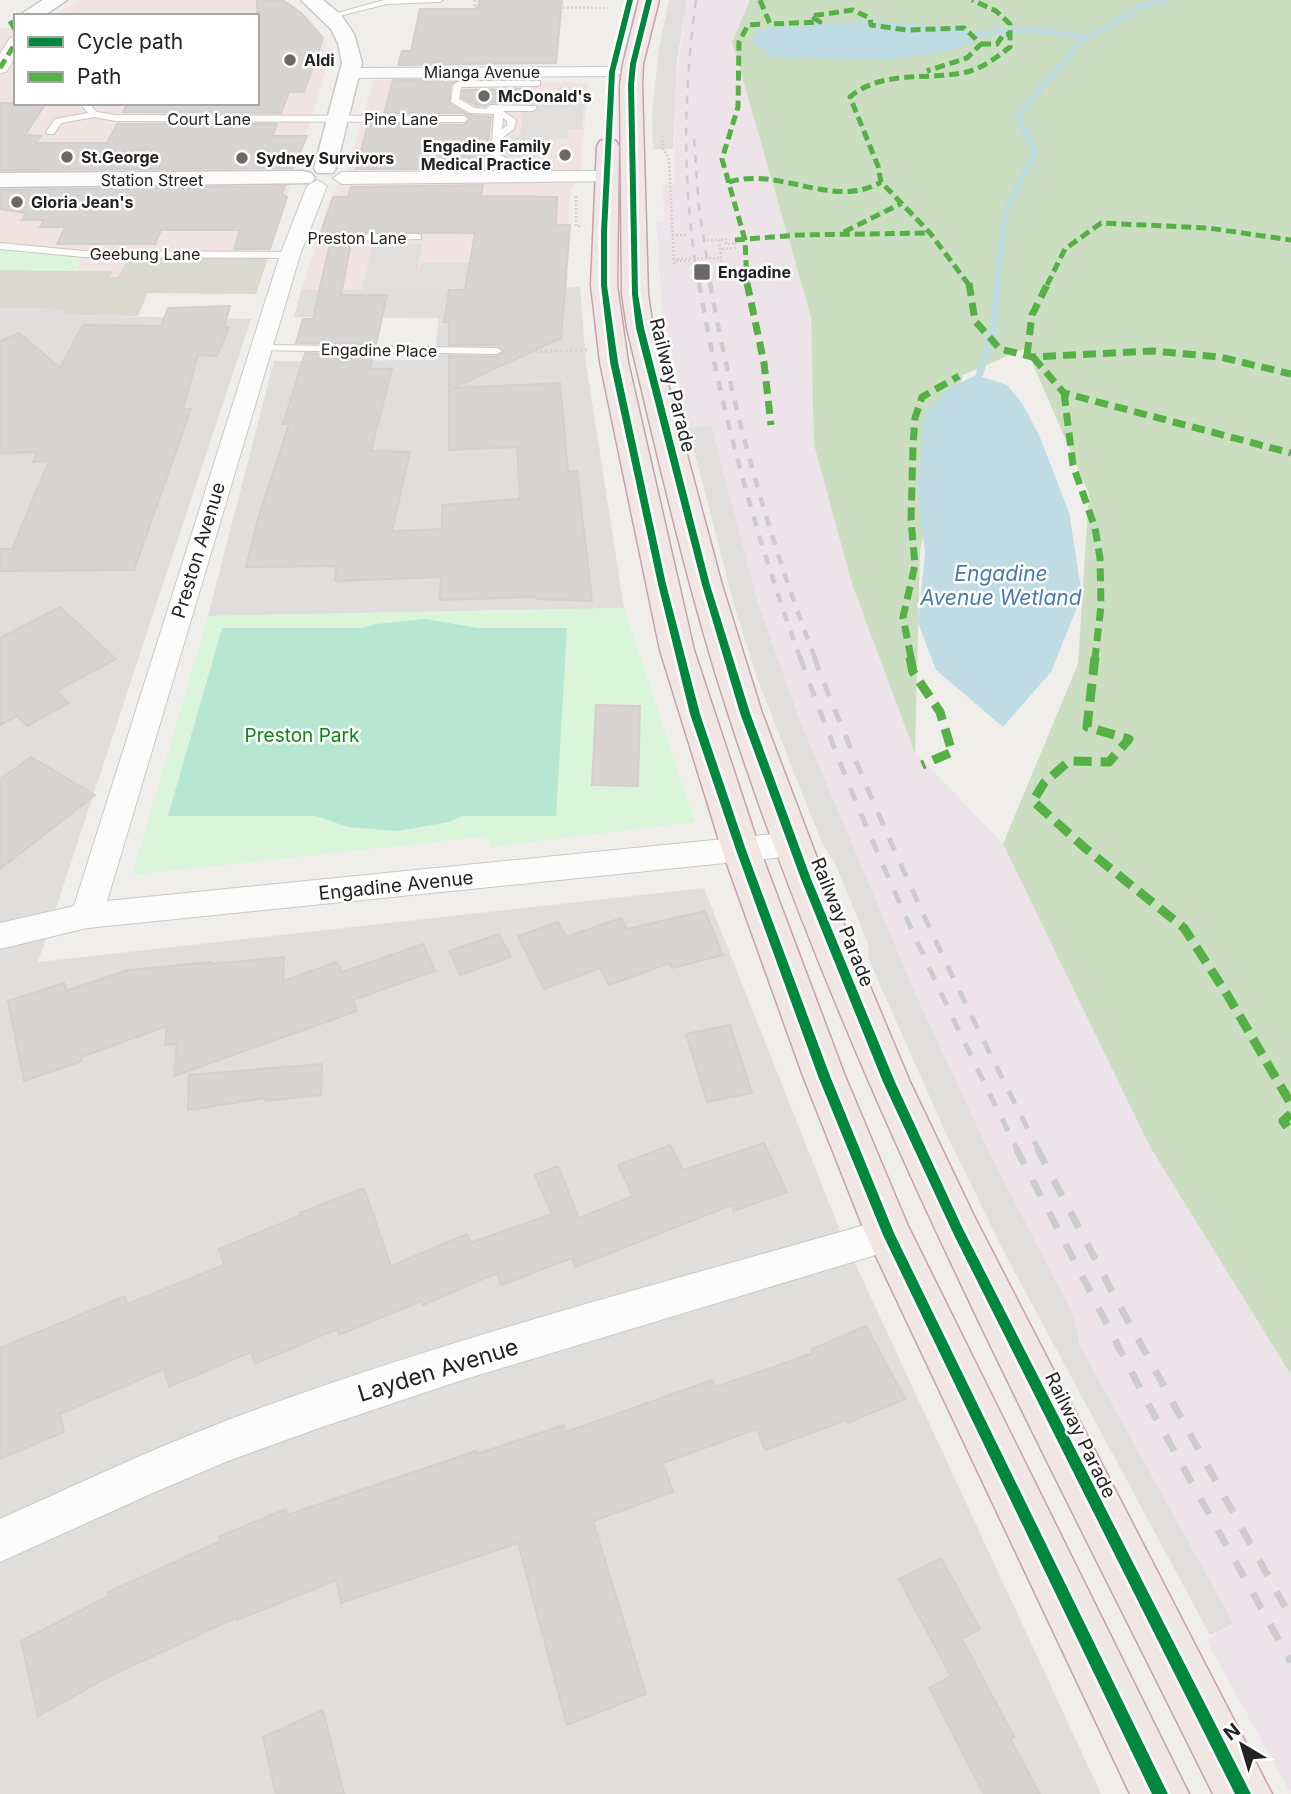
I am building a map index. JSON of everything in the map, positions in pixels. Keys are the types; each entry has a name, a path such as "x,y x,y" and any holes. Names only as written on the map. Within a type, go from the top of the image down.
{"highway":[{"path":"631,0 612,72 604,285 614,362 677,650 741,850 824,1076 889,1235 1160,1794"},
{"name":"Railway Parade","path":"649,0 633,64 630,122 635,294 640,328 706,585 745,713 888,1082 958,1231 1242,1794"}],"street":[{"path":"30,14 57,0"},
{"path":"311,0 340,24 350,45 352,72 322,178"},
{"path":"0,68 14,46"},
{"name":"Mianga Avenue","path":"352,72 612,72"},
{"name":"Station Street","path":"0,180 607,177"},
{"name":"Preston Avenue","path":"87,916 293,247 322,178"},
{"name":"Engadine Avenue","path":"0,936 87,916 794,844"},
{"name":"Layden Avenue","path":"0,1541 226,1441 322,1407 459,1362 889,1235"}],"lane":[{"path":"331,16 373,8 388,1 439,0"},
{"path":"523,172 497,158 495,152 497,137 511,127 512,120 499,112 478,112 466,108 454,100 458,84 537,83"},
{"path":"88,105 94,114"},
{"path":"466,108 533,108"},
{"name":"Court Lane","path":"51,132 58,121 94,114 116,118 338,119"},
{"name":"Pine Lane","path":"338,119 464,119"},
{"name":"Preston Lane","path":"293,247 418,237"},
{"name":"Geebung Lane","path":"0,246 84,254 293,247"},
{"name":"Engadine Place","path":"261,348 497,351"}],"path":[{"path":"475,0 474,7 608,8"},
{"path":"30,167 51,132"},
{"path":"663,136 663,149 669,158 674,265 675,261 690,261"},
{"path":"576,193 576,226"},
{"path":"661,220 671,220"},
{"path":"672,235 687,235"},
{"path":"707,240 726,239 726,244 735,242 735,248 722,249"},
{"path":"720,240 722,249 722,264 722,258 720,240"},
{"path":"673,259 722,258"},
{"path":"497,351 545,353 590,350"}],"shaded area":[{"path":"81,0 285,0 310,18 325,43 330,58 256,294 148,293 138,316 62,315 64,309 0,308 0,270 78,271 80,257 0,250 0,29 14,26 14,105 259,105 259,14 56,14"},
{"path":"669,0 687,0 677,60 673,149 653,149 652,116 659,48"},
{"path":"687,0 750,0 732,43 811,317 814,445 852,584 915,752 1003,844 1150,1147 1291,1375 1291,1794 1206,1640 1234,1624 1080,1346 1073,1314 991,1156 916,995 845,831 800,721 758,603 711,426 688,428 662,308 656,221 664,221 663,185 674,184 675,91"},
{"path":"373,80 588,83 581,165 570,195 567,287 301,290 333,194 350,163"},
{"path":"557,87 585,87 582,129 568,129 567,139 549,139 547,157 504,157 507,137 520,136 526,91 556,91"},
{"path":"373,244 422,244 417,272 421,263 469,263 465,290 362,290"},
{"path":"128,258 268,258 256,294 148,293 138,316 62,315 64,309 0,308 0,270 113,271 110,277 118,277"},
{"path":"580,287 586,363 624,608 208,616 274,361 434,360 439,318 294,317 301,290"},
{"path":"0,308 65,309 63,315 251,319 38,962 704,888 841,1233 1101,1794 0,1794"},
{"path":"711,426 758,603 800,721 916,995 991,1156 1073,1314 1080,1346 1234,1624 1210,1635 1004,1252 944,1129 869,960 868,944 835,863 822,843 802,793 757,678 735,608 688,428"}],"green space":[{"path":"750,0 1291,0 1291,1375 1150,1147 1003,844 1078,664 1089,494 1026,348 963,375 920,550 915,753 852,584 814,445 811,317 732,42"},
{"path":"0,250 80,257 78,271 0,270"},
{"name":"Preston Park","path":"624,608 695,822 491,847 490,836 132,875 208,616"},
{"name":"Preston Park","path":"425,619 478,628 567,628 556,816 464,816 448,822 398,831 348,827 316,816 168,816 222,628 363,628"}],"water":[{"path":"867,21 963,28 976,41 941,53 883,60 772,57 750,40 759,29"},
{"name":"Engadine Avenue Wetland","path":"976,375 1007,385 1022,403 1039,435 1069,512 1082,595 1051,672 1003,727 936,670 918,623 925,553 918,487 925,414 948,389"}],"building":[{"path":"257,0 283,0 301,13 323,38 304,92 289,92 281,113 123,112 127,105 259,105"},
{"path":"479,0 562,0 556,63 398,65 402,51 411,51 420,9 478,9"},
{"path":"393,80 457,80 450,85 450,104 469,115 491,117 485,169 356,169 368,124 464,125 471,119 464,113 384,113"},
{"name":"McDonald's","path":"522,89 510,93 509,100 490,102 485,106 462,98 463,90"},
{"path":"0,103 45,105 25,135 41,136 36,143 107,143 117,124 277,124 273,136 307,136 293,168 0,170"},
{"path":"483,185 481,196 557,197 556,225 570,225 561,338 453,388 560,383 568,472 577,471 592,601 535,597 440,600 441,577 335,581 337,566 246,567 258,519 289,424 283,424 305,353 373,355 370,369 392,369 371,451 410,452 392,531 442,529 442,505 520,499 517,447 449,450 449,356 497,357 504,352 497,345 449,345 449,322 444,322 449,290 465,290 475,233 321,232 333,197 348,197 351,187"},
{"path":"285,186 282,194 287,197 270,249 234,249 240,230 161,230 155,244 57,244 65,227 40,227 44,220 22,220 26,213 0,209 0,190"},
{"path":"330,243 351,243 341,295 387,295 376,344 296,343 303,319 313,319"},
{"path":"230,306 224,327 229,327 217,356 198,355 183,409 191,409 134,570 0,571 0,549 12,549 49,461 33,462 37,452 0,453 0,341 19,333 60,368 83,325 161,326 168,308"},
{"path":"60,607 116,659 56,691 69,703 27,726 17,716 0,725 0,638"},
{"path":"596,705 640,706 638,786 592,785"},
{"path":"31,757 95,795 0,869 0,779"},
{"path":"705,911 723,955 672,968 670,963 609,985 600,968 544,989 518,936 558,922 566,937 621,918 627,929"},
{"path":"499,934 511,957 460,975 449,951"},
{"path":"423,944 435,971 353,1000 357,1011 174,1076 177,1044 165,1045 167,1026 81,1057 82,1061 24,1081 8,1001 64,983 66,991 128,970 211,962 284,957 283,981 337,962 342,972"},
{"path":"730,1025 752,1093 707,1102 686,1034"},
{"path":"322,1064 321,1095 266,1101 266,1098 188,1110 189,1075"},
{"path":"764,1143 787,1192 734,1211 732,1205 575,1267 572,1258 501,1285 497,1273 423,1305 421,1301 339,1335 337,1329 255,1364 251,1352 169,1387 164,1369 60,1414 64,1432 0,1459 0,1348 125,1296 127,1304 224,1265 219,1249 301,1215 300,1213 364,1188 391,1266 467,1234 470,1243 552,1214 535,1175 558,1166 579,1218 633,1196 618,1165 670,1145 683,1170"},
{"path":"866,1326 905,1399 848,1423 847,1420 765,1450 757,1429 663,1463 673,1492 593,1521 646,1694 567,1725 518,1543 341,1603 336,1580 237,1620 237,1617 110,1676 38,1716 21,1641 109,1596 108,1592 221,1541 220,1536 286,1509 287,1515 476,1451 477,1454 564,1425 566,1432 712,1380 715,1387 813,1353 812,1349"},
{"path":"941,1558 980,1629 962,1639 1014,1737 1010,1739 1040,1794 984,1794 929,1688 951,1676 899,1579"},
{"path":"323,1710 344,1794 276,1794 263,1737"}],"waterway":[{"path":"1088,38 1142,6 1166,0"},
{"path":"970,35 1029,31 1088,38"},
{"path":"998,285 1005,212 1035,153 1018,115 1081,42 1088,38"},
{"path":"975,387 993,334 998,283"}],"railway":[{"path":"696,0 686,142 693,249 699,285"},
{"path":"694,139 699,208 711,285"},
{"path":"699,283 718,379 741,473 800,658"},
{"path":"710,283 741,426 767,520 815,658"},
{"path":"800,657 848,782 901,906 1017,1149"},
{"path":"814,657 920,906 1038,1149"},
{"path":"1016,1148 1147,1402 1291,1662"},
{"path":"1037,1148 1116,1299 1291,1618"}],"marked path":[{"path":"760,0 770,24 820,22 811,16 853,10 870,18 871,25 907,30 964,28 981,44 967,58 927,71"},
{"path":"972,0 996,11 1010,24 1010,47 990,62 967,72 887,80 859,89 850,97 878,166 881,182 930,233 969,282 975,321 1000,349 1033,357 1152,351 1220,357 1291,374"},
{"path":"10,21 14,28"},
{"path":"764,24 748,25 739,42 738,107 722,159 745,240 746,278 764,363 771,425"},
{"path":"981,44 997,44 1003,35 1010,34"},
{"path":"0,68 14,45"},
{"path":"729,182 744,177 763,178 850,192 867,190 881,182"},
{"path":"844,232 902,203"},
{"path":"1027,355 1032,315 1065,249 1101,223 1208,228 1291,240"},
{"path":"735,240 798,235 930,233"},
{"path":"1033,357 1064,393 1291,453"},
{"path":"922,765 952,752 940,712 913,672 903,617 915,565 911,520 915,418 922,397 959,376"},
{"path":"1064,393 1073,465 1095,528 1102,582 1087,727 1129,739 1109,762 1069,761 1044,783 1033,801 1085,848 1184,928 1228,996 1291,1104"},
{"path":"1291,1114 1283,1121 1291,1132"}],"cycle path":[{"path":"630,0 612,72 604,285 614,362 662,584 695,714 741,850 824,1076 889,1235 1160,1794"},
{"path":"649,0 633,64 631,85 635,294 640,328 706,585 745,713 806,879 889,1082 958,1231 1243,1794"}],"place":[{"name":"Aldi","path":"290,60"},
{"name":"McDonald's","path":"484,96"},
{"name":"Engadine Family Medical Practice","path":"565,155"},
{"name":"St.George","path":"67,157"},
{"name":"Sydney Survivors","path":"242,158"},
{"name":"Gloria Jean's","path":"17,202"},
{"name":"Engadine","path":"702,272"}]}
